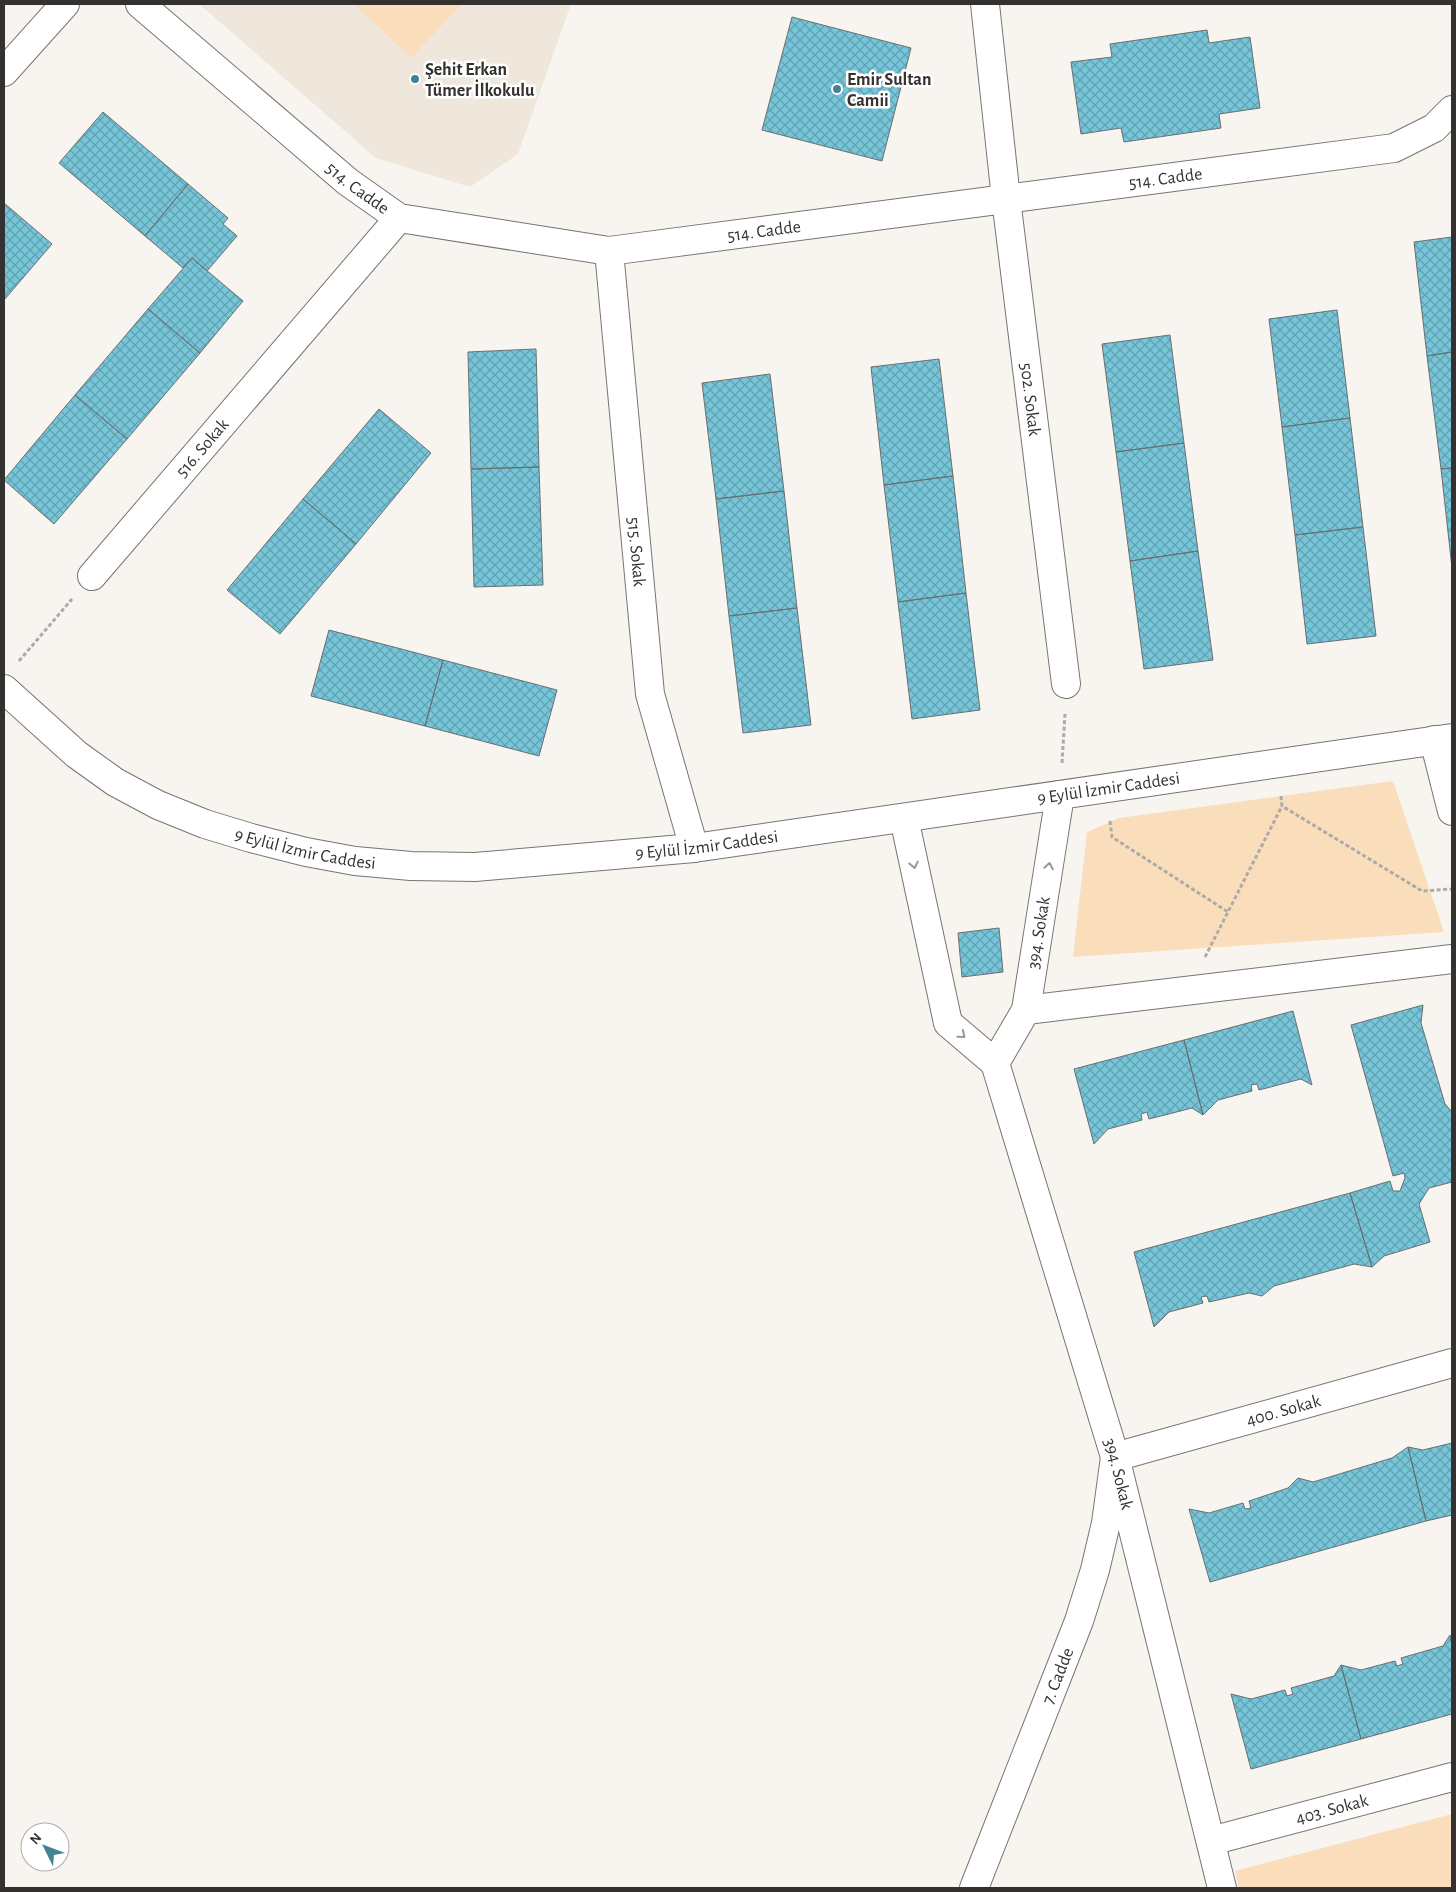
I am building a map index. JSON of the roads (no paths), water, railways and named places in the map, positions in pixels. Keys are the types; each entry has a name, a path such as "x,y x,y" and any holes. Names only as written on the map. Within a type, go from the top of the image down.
{"street":[{"path":"4,72 64,4"},
{"name":"514. Cadde","path":"140,4 348,182 399,218 609,251 1394,148 1434,128 1452,110"},
{"name":"502. Sokak","path":"985,4 1006,199 1066,684"},
{"name":"516. Sokak","path":"92,576 399,218"},
{"name":"515. Sokak","path":"609,251 650,694 694,848"},
{"name":"9 Eylül İzmir Caddesi","path":"4,689 76,754 115,782 158,805 205,824 306,852 411,866 475,867 694,848 1443,739"},
{"path":"1443,739 1452,811"},
{"name":"394. Sokak","path":"1060,795 1026,1010 995,1063 1115,1457 1222,1888"},
{"path":"904,818 948,1023 995,1063"},
{"path":"1026,1010 1452,959"},
{"name":"400. Sokak","path":"1115,1457 1452,1363"},
{"name":"7. Cadde","path":"974,1888 1079,1621 1095,1570 1106,1523 1115,1457"},
{"name":"403. Sokak","path":"1211,1842 1452,1777"}],"place":[{"name":"Şehit Erkan Tümer İlkokulu","path":"415,79"},
{"name":"Emir Sultan Camii","path":"837,89"}]}
